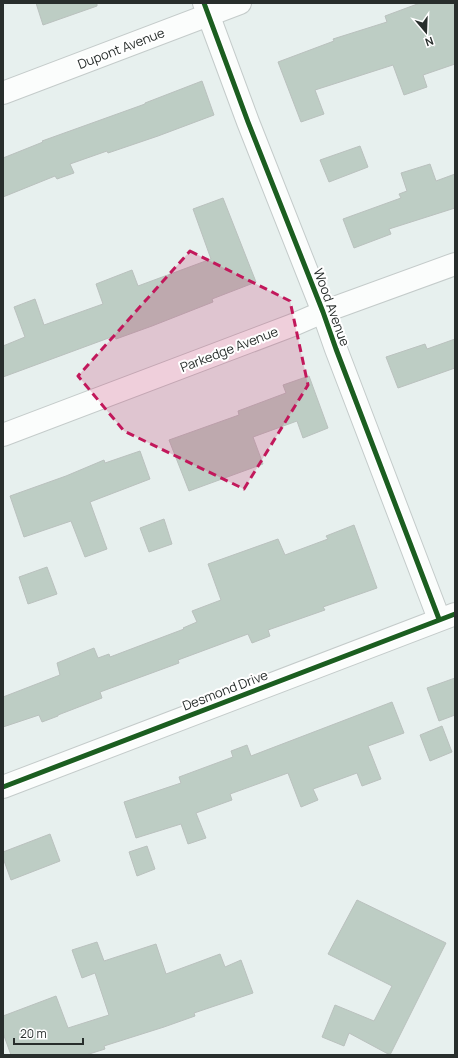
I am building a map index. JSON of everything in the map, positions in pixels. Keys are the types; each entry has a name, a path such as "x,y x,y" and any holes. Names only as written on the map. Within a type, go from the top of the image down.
{"street":[{"name":"Dupont Avenue","path":"3,93 206,9 240,3"},
{"name":"Wood Avenue","path":"206,9 336,349 447,617"},
{"name":"Parkedge Avenue","path":"3,435 293,325 323,312 455,264"},
{"name":"Desmond Drive","path":"3,787 447,617"}],"highlighted area":[{"path":"190,251 290,301 308,385 244,489 124,431 78,376"}],"building":[{"path":"36,3 97,3 97,6 43,25"},
{"path":"420,3 455,3 455,64 423,75 427,87 404,95 393,65 315,90 324,114 301,122 278,62 334,41 333,39 387,22 385,16"},
{"path":"202,81 214,115 158,136 70,164 74,173 57,179 55,176 3,197 3,158 43,142 42,141 145,104"},
{"path":"360,146 368,167 329,182 320,160"},
{"path":"430,164 436,181 455,174 455,208 389,229 391,234 354,248 343,219 401,198 399,194 407,191 401,173"},
{"path":"223,198 256,282 212,299 213,302 152,326 116,339 114,336 3,377 3,346 25,337 14,307 35,299 44,325 103,304 96,284 132,270 138,286 211,259 193,209"},
{"path":"455,339 455,368 398,388 386,357 425,344 427,349"},
{"path":"309,376 328,428 303,438 297,421 253,437 263,464 189,491 169,440 239,415 238,411 286,393 283,385"},
{"path":"140,451 150,479 90,502 107,549 85,557 71,521 24,537 10,496 66,476 104,460 105,463"},
{"path":"164,519 172,544 149,552 140,528"},
{"path":"354,525 377,588 323,607 325,610 268,630 270,636 252,643 248,634 178,660 179,663 100,692 102,698 42,722 39,715 3,727 3,697 60,675 57,663 94,648 98,658 109,654 110,657 184,629 183,628 197,622 192,611 221,600 208,564 278,539 285,555 328,539 326,536"},
{"path":"47,567 57,594 28,604 19,577"},
{"path":"455,678 455,715 439,721 427,688"},
{"path":"392,702 404,733 368,746 381,779 362,786 357,773 313,789 318,800 301,807 288,773 230,794 232,800 196,813 206,838 188,844 181,824 136,838 124,802 181,783 179,777 233,757 231,751 247,745 251,756"},
{"path":"442,726 452,752 430,761 420,735"},
{"path":"50,834 60,861 11,880 3,858 3,852"},
{"path":"147,846 155,869 137,876 129,852"},
{"path":"357,900 446,943 390,1055 349,1033 344,1046 322,1037 335,1005 374,1021 392,986 328,954"},
{"path":"97,942 104,961 156,944 166,974 220,954 225,967 241,960 253,993 194,1013 195,1016 104,1046 105,1049 86,1055 11,1055 3,1033 3,1016 56,996 68,1028 109,1015 95,973 82,978 72,950"}],"cycle path":[{"path":"204,3 248,122 323,312 439,619"},
{"path":"3,787 455,614"}]}
